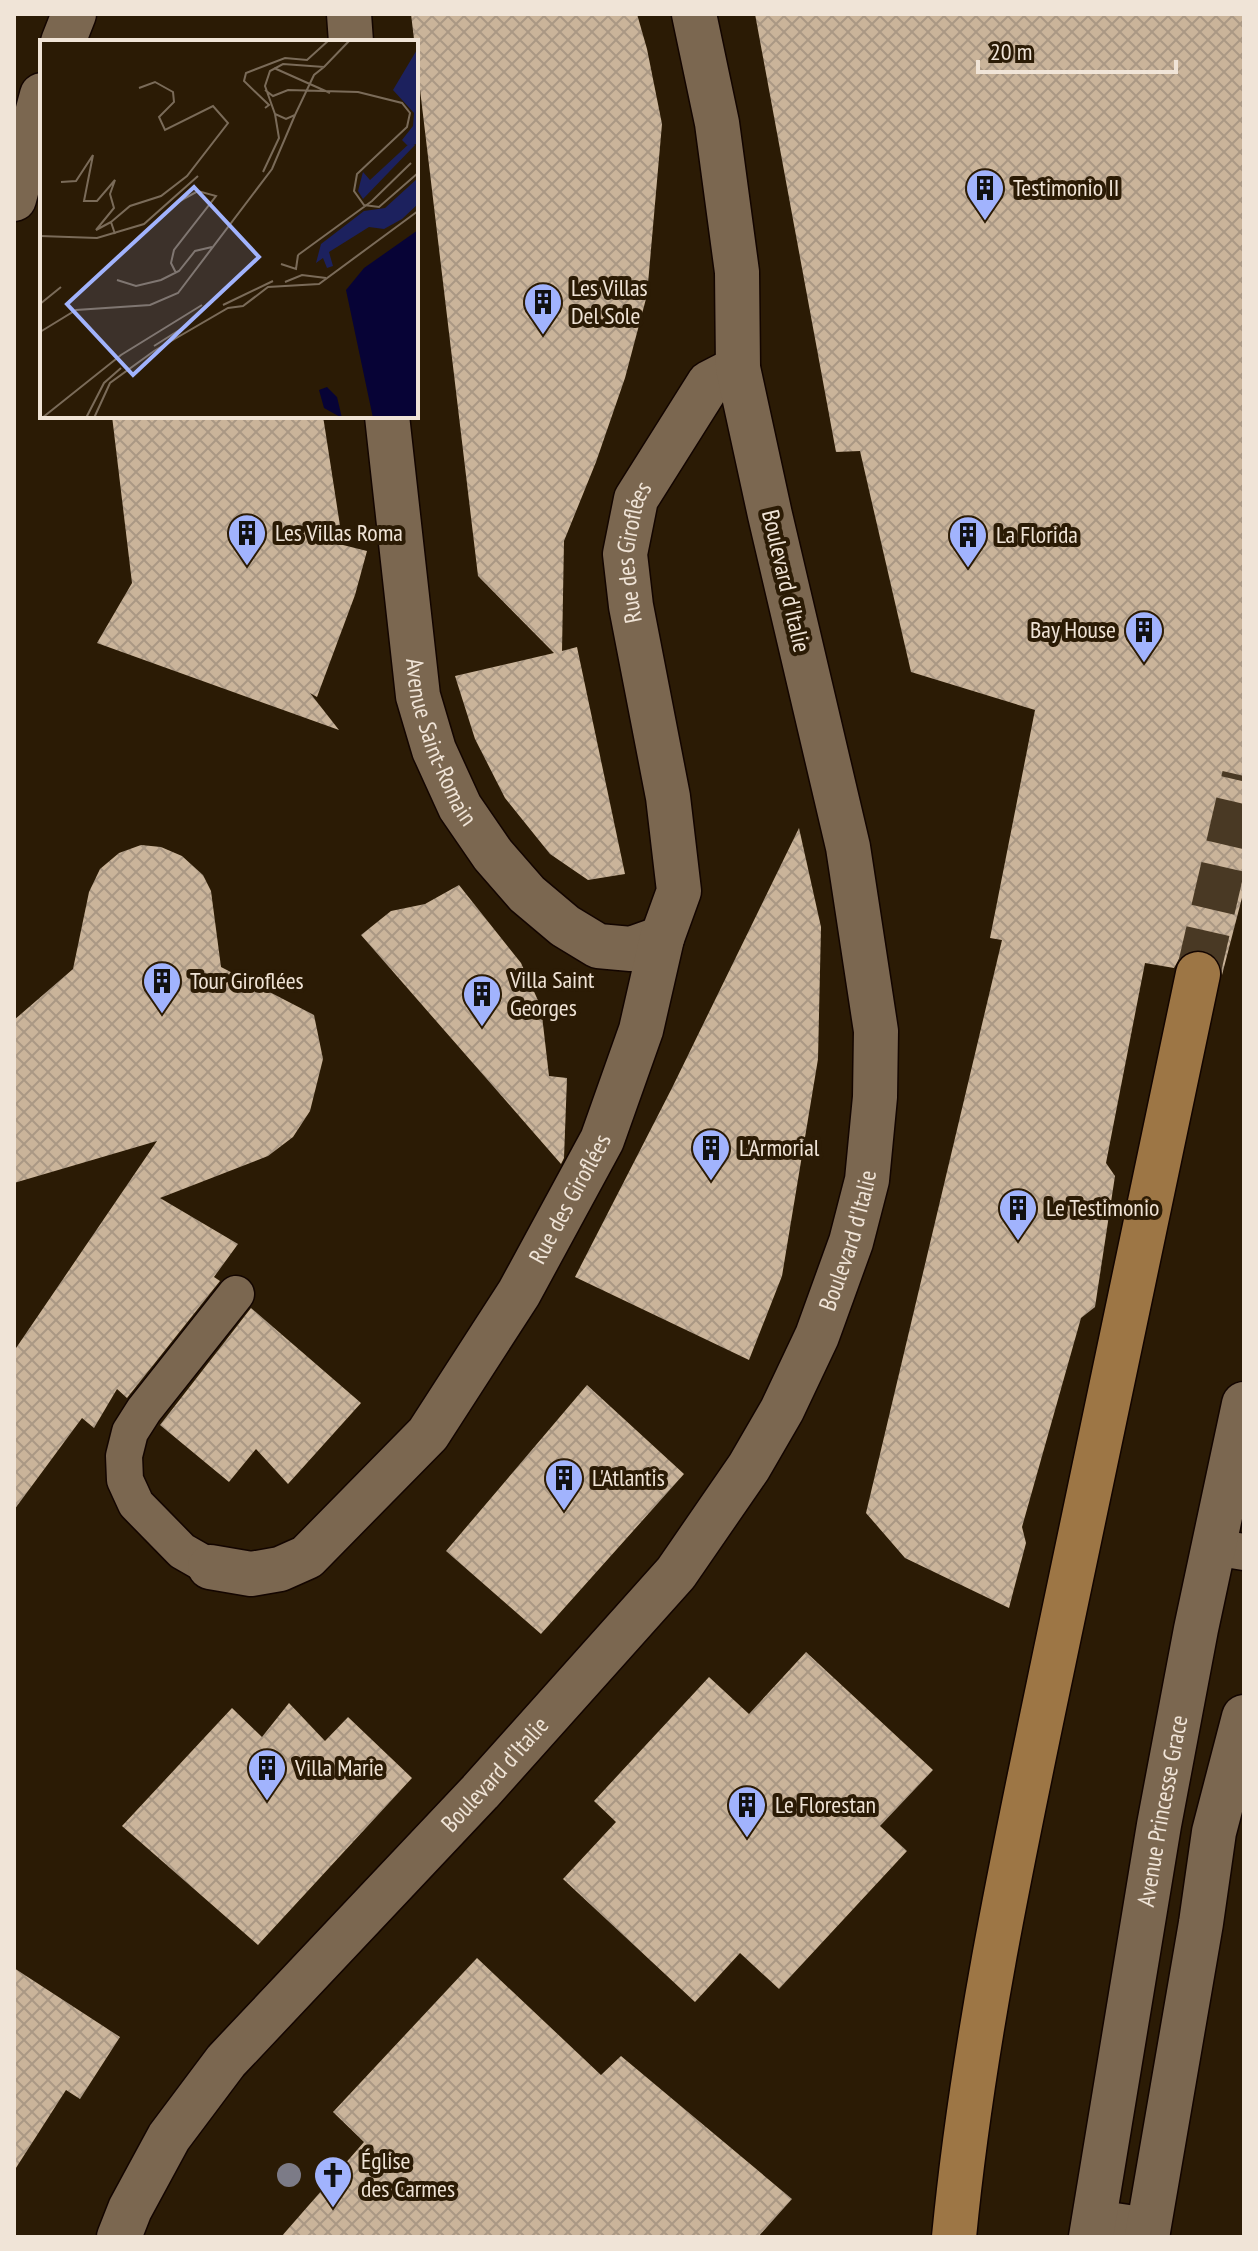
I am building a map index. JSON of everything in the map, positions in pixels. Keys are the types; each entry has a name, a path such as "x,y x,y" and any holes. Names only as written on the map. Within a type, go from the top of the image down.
{"main road":[{"path":"954,2237 978,2057 1013,1856 1198,974"}],"street":[{"path":"64,40 74,14"},
{"path":"349,14 351,40"},
{"name":"Boulevard d'Italie","path":"119,2237 130,2209 169,2137 226,2061 480,1792 676,1573 749,1467 782,1410 817,1336 851,1242 867,1180 875,1097 876,1031 848,847 738,368 737,272 717,123 694,14"},
{"path":"14,199 40,102"},
{"name":"Rue des Giroflées","path":"210,1567 251,1574 280,1569 307,1557 428,1434 519,1293 602,1140 641,1030 662,938 679,891 668,797 631,606 625,554 636,499 651,474 709,383 738,368"},
{"name":"Avenue Saint-Romain","path":"387,418 418,696 434,750 460,807 518,885 565,926 598,946 631,949 662,938"},
{"name":"Avenue Princesse Grace","path":"1244,1404 1229,1549 1159,1825 1093,2229 1148,2233 1214,1832 1244,1717"}],"lane":[{"name":"Rue des Giroflées","path":"210,1567 182,1551 136,1504 125,1480 124,1456 130,1432 144,1410 236,1294"}],"building":[{"name":"Les Villas Del Sole","path":"411,14 637,14 647,49 662,124 647,295 625,378 564,541 562,651 577,647 625,874 588,880 550,854 505,798 475,739 455,676 554,653 478,576 418,73 418,40 414,40"},
{"path":"755,14 1244,14 1244,890 1222,975 1221,965 1215,956 1202,949 1189,951 1180,957 1174,968 1145,963 1106,1163 1115,1176 1095,1307 1081,1318 1022,1527 1026,1543 1009,1608 905,1558 866,1513 1002,940 990,938 1035,710 911,672 860,451 836,452"},
{"name":"Les Villas Roma","path":"112,418 323,418 343,545 367,551 355,595 317,697 310,693 339,730 97,643 132,583"},
{"name":"L'Armorial","path":"799,828 821,927 818,1059 782,1276 749,1360 575,1277 672,1088"},
{"name":"Tour Giroflées","path":"141,845 161,847 182,856 203,875 211,891 221,967 314,1015 323,1059 310,1111 293,1137 268,1156 160,1198 238,1244 214,1277 220,1281 127,1398 117,1389 94,1428 82,1418 14,1510 14,1351 157,1141 14,1183 14,1020 73,969 89,892 100,869 119,853"},
{"name":"Villa Saint Georges","path":"459,885 521,963 541,1007 549,1076 567,1078 564,1158 561,1164 361,935 391,911 425,904"},
{"path":"251,1308 361,1403 288,1484 256,1449 229,1482 160,1425"},
{"name":"L'Atlantis","path":"587,1385 684,1474 541,1634 446,1551"},
{"name":"Le Florestan","path":"806,1652 933,1770 880,1826 907,1851 779,1989 740,1953 695,2002 563,1879 616,1822 594,1801 709,1677 749,1714"},
{"name":"Villa Marie","path":"289,1703 325,1741 348,1717 412,1778 258,1945 122,1826 232,1708 262,1737"},
{"path":"477,1958 601,2075 621,2056 792,2199 758,2237 281,2237 364,2142 333,2112"},
{"path":"14,1968 120,2037 80,2099 66,2090 14,2171"}],"tunnel":[{"path":"1198,974 1244,776"}],"place":[{"name":"Testimonio II","path":"985,222"},
{"name":"Les Villas Del Sole","path":"543,336"},
{"name":"Les Villas Roma","path":"247,567"},
{"name":"La Florida","path":"968,569"},
{"name":"Bay House","path":"1144,664"},
{"name":"Tour Giroflées","path":"162,1015"},
{"name":"Villa Saint Georges","path":"482,1028"},
{"name":"L'Armorial","path":"711,1182"},
{"name":"Le Testimonio","path":"1018,1242"},
{"name":"L'Atlantis","path":"564,1512"},
{"name":"Villa Marie","path":"267,1802"},
{"name":"Le Florestan","path":"747,1839"},
{"name":"Église des Carmes","path":"333,2209"}]}
